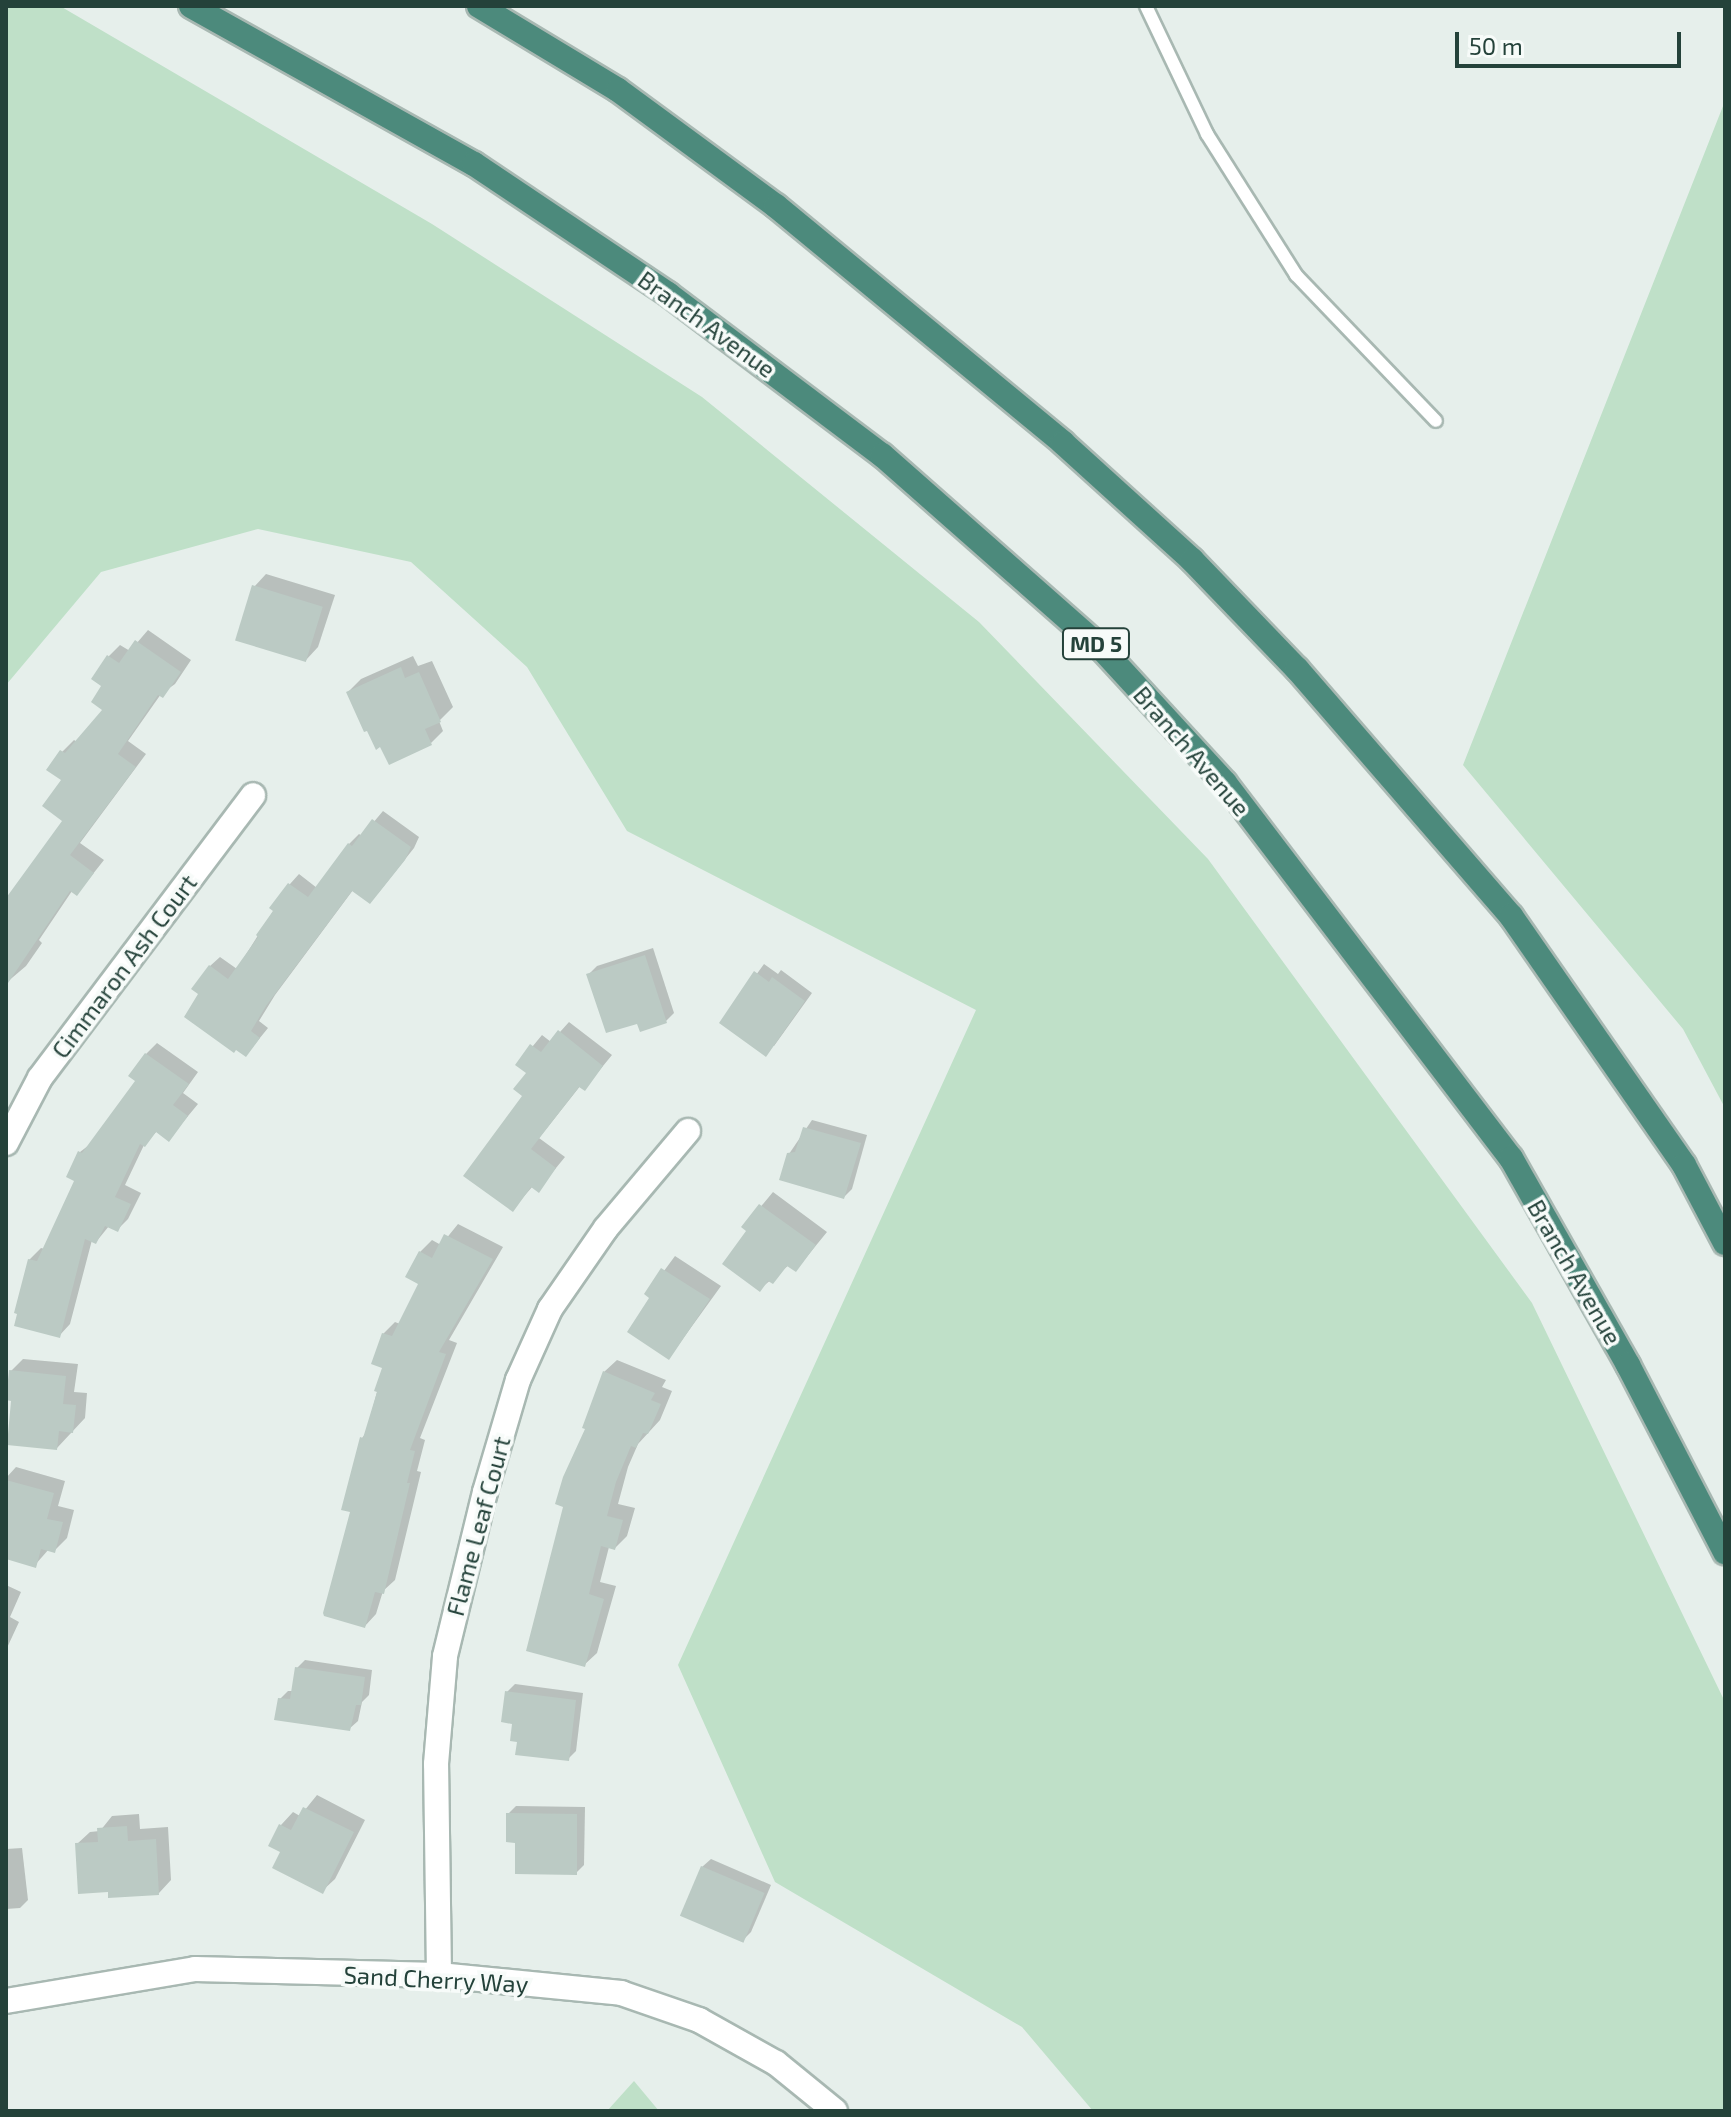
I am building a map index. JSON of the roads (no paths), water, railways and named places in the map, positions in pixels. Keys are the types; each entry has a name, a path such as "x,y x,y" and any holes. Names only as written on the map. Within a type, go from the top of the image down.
{"highway":[{"name":"Branch Avenue","path":"191,6 474,164 668,294 882,455 1101,648 1225,783 1511,1158 1628,1365 1725,1552"},
{"path":"479,6 618,90 776,206 1063,443 1192,560 1297,669 1511,916 1684,1165 1725,1243"}],"street":[{"name":"Cimmaron Ash Court","path":"6,1143 40,1078 253,795"},
{"name":"Flame Leaf Court","path":"439,1975 436,1764 445,1656 489,1478 518,1380 550,1309 606,1228 688,1131"},
{"name":"Sand Cherry Way","path":"6,2001 195,1969 439,1975 621,1993 699,2020 776,2063 835,2111"}],"lane":[{"path":"1146,6 1207,134 1296,275 1436,421"}]}
